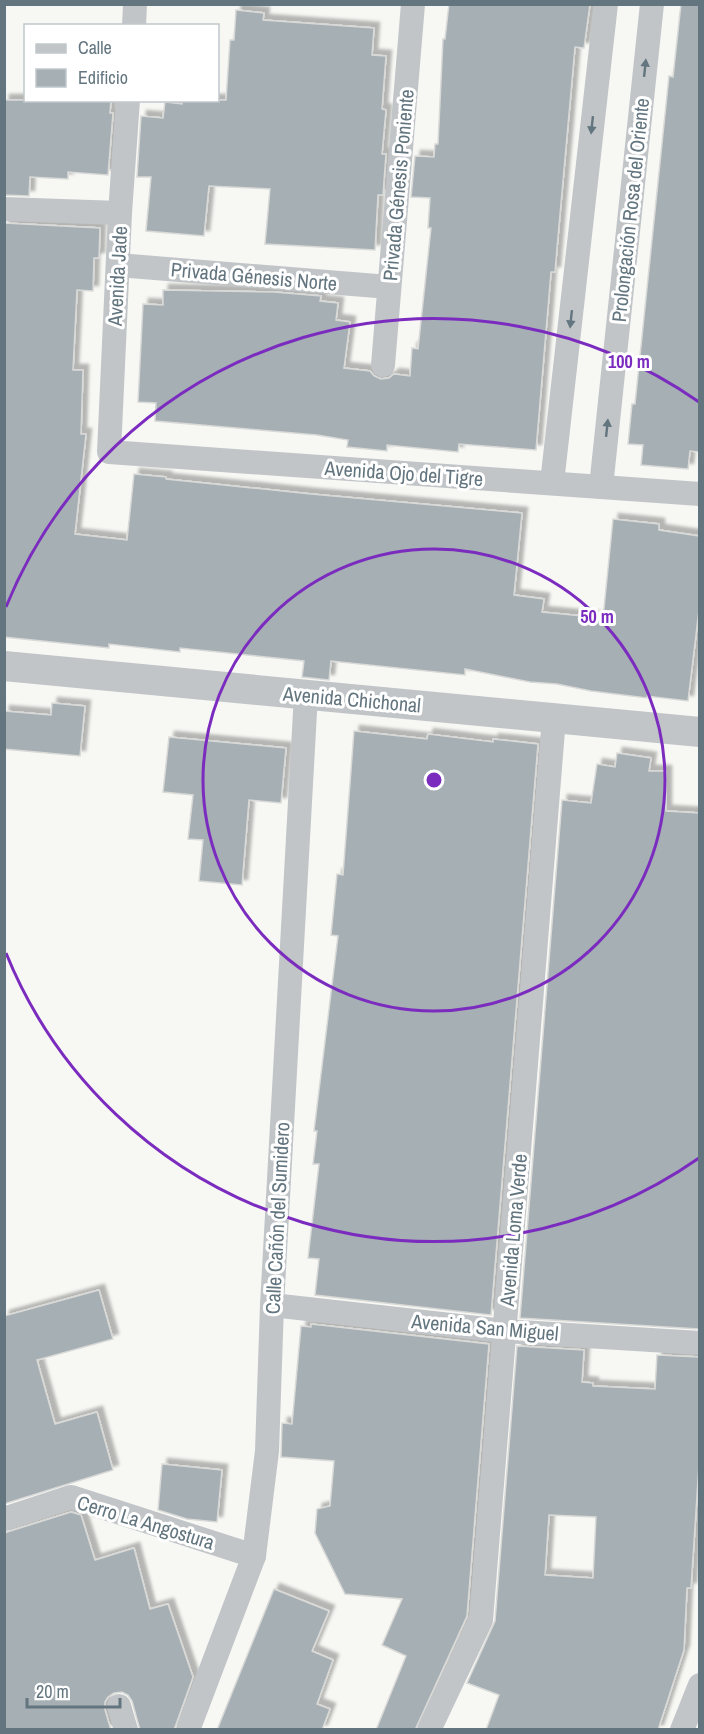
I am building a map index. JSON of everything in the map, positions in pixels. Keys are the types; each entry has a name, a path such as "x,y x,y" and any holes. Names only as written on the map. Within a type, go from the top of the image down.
{"street":[{"path":"134,24 135,4"},
{"path":"552,483 606,4"},
{"name":"Prolongación Rosa del Oriente","path":"601,487 652,4"},
{"name":"Privada Génesis Poniente","path":"383,365 413,5"},
{"name":"Avenida Jade","path":"109,452 120,213 128,102"},
{"path":"4,209 120,213"},
{"name":"Privada Génesis Norte","path":"118,265 389,287"},
{"name":"Avenida Ojo del Tigre","path":"109,452 699,494"},
{"name":"Avenida Chichonal","path":"4,666 699,732"},
{"name":"Calle Cañón del Sumidero","path":"188,1730 254,1556 267,1451 272,1305 306,694"},
{"name":"Avenida Loma Verde","path":"429,1730 481,1620 554,718"},
{"name":"Avenida San Miguel","path":"272,1305 504,1331 699,1343"},
{"name":"Cerro La Angostura","path":"4,1519 71,1497 254,1556"},
{"path":"682,1730 699,1685"},
{"path":"119,1706 126,1730"}],"building":[{"path":"449,4 590,4 584,48 575,47 555,272 551,272 536,450 459,444 458,452 387,445 387,451 347,447 348,440 317,435 155,421 156,403 138,402 143,304 163,305 163,290 274,292 321,296 320,301 338,303 336,320 350,322 344,368 370,371 381,379 389,378 394,374 410,376 412,348 418,349 431,228 428,228 430,198 411,197 415,156 434,157 435,144 438,144 443,39 445,39"},
{"path":"681,4 699,4 699,452 690,451 688,469 641,465 643,445 628,444 632,404 635,404 669,76 673,77"},
{"path":"236,10 264,13 263,20 374,28 372,55 386,56 382,109 386,110 382,154 386,154 383,195 378,195 375,250 265,244 270,189 209,186 204,236 146,231 151,177 137,177 141,116 163,118 165,102 182,104 182,102 226,100 230,40 234,40"},
{"path":"4,100 111,102 110,113 113,113 108,175 68,172 68,179 30,177 29,196 4,195"},
{"path":"4,223 100,228 99,258 94,258 93,291 77,290 73,370 83,370 81,434 86,434 75,534 127,540 134,474 311,494 522,513 514,595 544,599 542,612 603,618 613,519 659,524 659,530 699,536 699,610 688,701 591,691 465,669 465,675 331,661 329,680 302,677 304,661 180,648 180,652 109,644 109,648 4,637"},
{"path":"52,703 85,706 80,756 4,749 4,711 51,715"},
{"path":"354,731 427,739 428,734 493,742 493,739 538,744 491,1315 315,1295 319,1259 308,1258 319,1164 313,1164 317,1131 314,1131 338,936 331,935 337,874 343,875"},
{"path":"169,737 286,748 281,803 249,800 242,885 199,881 203,840 188,839 193,795 163,792"},
{"path":"617,753 651,758 649,771 666,771 666,811 699,813 699,1329 520,1318 562,800 591,803 597,764 615,767"},
{"path":"99,1290 113,1339 37,1360 55,1424 97,1412 113,1470 4,1504 4,1316"},
{"path":"311,1324 489,1344 467,1616 415,1730 376,1730 406,1656 382,1645 402,1599 345,1594 315,1533 317,1509 330,1506 334,1461 281,1457 282,1423 292,1424 301,1326 311,1327"},
{"path":"517,1346 584,1350 582,1382 593,1383 593,1386 655,1389 657,1355 699,1357 699,1465 691,1588 687,1588 684,1650 658,1730 486,1730 499,1695 467,1683 495,1621","holes":["549,1515 596,1517 593,1578 545,1575"]},
{"path":"162,1464 222,1470 217,1522 187,1519 158,1510"},
{"path":"71,1512 81,1515 95,1560 134,1548 150,1609 168,1604 193,1677 174,1730 140,1730 132,1701 122,1692 114,1693 105,1702 111,1730 4,1730 4,1533"},
{"path":"274,1589 329,1611 312,1651 333,1660 317,1704 330,1709 322,1730 217,1730"}]}
